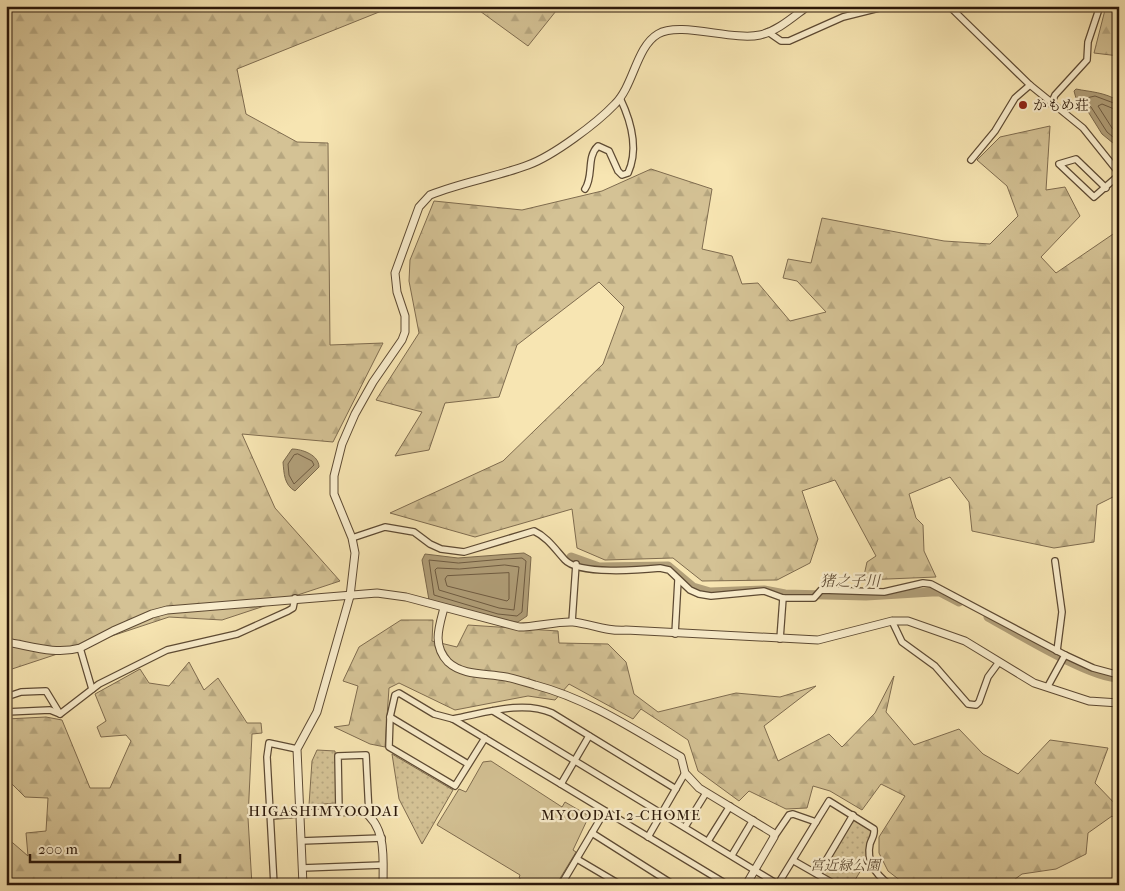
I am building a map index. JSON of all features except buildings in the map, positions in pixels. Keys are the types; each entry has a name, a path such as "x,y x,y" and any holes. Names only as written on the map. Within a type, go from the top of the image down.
{"street":[{"path":"303,885 297,749 318,712 350,596 355,553 352,538 334,494 334,476 342,444 354,414 402,340 405,332 405,316 397,292 395,273 419,206 426,198 437,192 514,170 542,159 605,113 620,98 626,90 646,46 662,32 681,31 747,36 768,32 808,6"},
{"path":"768,32 781,41 789,41 843,17 887,6"},
{"path":"949,6 1030,85 1051,104 1083,128 1119,174 1106,188 1094,197 1059,164 1076,159 1106,188"},
{"path":"1051,104 1055,94 1087,60 1088,42 1100,6"},
{"path":"971,160 994,131 1015,98 1030,85"},
{"path":"585,188 589,183 592,153 598,146 609,151 618,171 622,175 628,172 632,164 634,145 631,128 620,98"},
{"path":"352,538 385,527 414,532 430,544 441,549 464,552 530,530 541,534 565,561 602,570 660,568 669,570 678,580 699,594 711,596 764,591 783,598 818,594 821,590 884,592 923,583 931,584 1057,651 1064,658 1119,675"},
{"path":"1055,561 1062,612 1057,651"},
{"path":"572,622 576,564"},
{"path":"675,634 678,580"},
{"path":"6,642 58,652 80,648 113,631 152,614 167,610 295,598 377,593 390,594 519,627 535,628 572,622 604,630 780,639 828,639 892,621 908,621 952,635 1024,678 1089,701 1119,703"},
{"path":"60,714 80,701 92,689 167,650 238,634 293,608 295,598"},
{"path":"780,639 783,598"},
{"path":"444,608 437,636 443,655 456,668 463,672 507,677 573,697 603,711 681,757 691,781 773,833 774,837"},
{"path":"892,621 902,642 935,666 968,704 976,705 979,702 988,677 999,662"},
{"path":"80,648 92,689"},
{"path":"1048,686 1064,658"},
{"path":"6,697 21,692 46,691 60,714"},
{"path":"485,738 455,786 389,747 390,717 395,695 399,693 434,714 453,718 728,885"},
{"path":"453,718 527,706 540,708 676,789"},
{"path":"6,712 50,710 60,714"},
{"path":"493,711 708,840 778,885 830,801 874,829 869,854 871,864 876,873 890,885"},
{"path":"390,717 468,764"},
{"path":"561,784 589,736"},
{"path":"274,885 267,757 269,743 297,749"},
{"path":"339,812 338,756 366,755 369,815 382,838 384,885"},
{"path":"648,837 686,772"},
{"path":"686,827 706,792"},
{"path":"708,840 730,806"},
{"path":"562,884 605,810"},
{"path":"270,816 363,811 369,815"},
{"path":"746,885 774,837 790,815 793,814 816,822"},
{"path":"818,874 853,815"},
{"path":"732,855 753,820"},
{"path":"592,833 674,885"},
{"path":"301,841 382,838"},
{"path":"577,859 621,885"},
{"path":"794,861 836,885"},
{"path":"302,868 383,865"}],"green space":[{"path":"6,6 394,6 237,69 246,114 297,142 328,143 330,345 383,343 333,442 242,434 275,508 340,581 222,620 169,617 6,671"},
{"path":"473,6 560,6 528,46"},
{"path":"1106,6 1119,6 1119,56 1094,53"},
{"path":"1050,126 1046,190 1065,187 1080,216 1041,257 1056,273 1119,230 1119,494 1097,505 1094,542 1054,548 972,531 969,502 950,477 909,494 916,518 923,525 924,551 936,577 863,580 867,562 876,556 835,480 802,491 818,539 810,563 777,580 702,581 673,558 605,560 577,548 572,509 475,537 390,513 503,461 603,364 624,307 599,282 517,345 499,397 445,403 429,450 395,456 422,412 376,400 419,333 409,281 410,260 434,201 522,210 602,191 651,169 712,189 702,249 732,256 742,284 758,283 790,321 826,312 797,281 783,278 788,259 811,263 822,218 944,241 990,244 1018,216 1007,186 977,160 1000,137"},
{"path":"401,620 433,620 432,641 457,647 468,625 558,631 559,643 608,644 626,662 634,694 658,712 736,693 780,697 816,686 764,726 778,761 829,734 842,747 875,713 894,676 886,712 914,745 959,729 983,754 1018,774 1050,740 1108,748 1095,783 1119,808 1119,822 1112,816 1088,833 1086,854 1056,869 1022,874 1007,885 906,885 888,871 879,853 879,837 905,796 881,784 862,810 830,791 813,786 807,808 786,809 749,791 739,801 698,771 688,740 641,709 633,719 569,684 555,700 528,696 455,710 399,683 389,688 385,747 370,744 334,727 349,725 358,686 343,681 359,647"},
{"path":"189,662 204,690 218,678 247,723 261,723 262,733 252,734 248,818 252,885 6,885 6,837 28,856 26,833 46,831 48,798 25,797 6,778 6,719 46,717 62,720 90,788 110,788 131,741 126,735 101,737 97,727 106,721 95,694 140,669 149,683 169,686"},
{"path":"317,750 335,751 337,803 309,805 312,761"},
{"path":"392,754 453,790 422,844 399,799"},
{"path":"491,761 562,807 565,802 589,816 573,850 576,852 556,885 531,885 519,878 520,875 437,825 459,789 466,792 483,762"},
{"name":"宮近緑公園","path":"856,820 871,829 872,834 867,850 867,860 852,885 840,885 823,875 822,870 852,821"}],"water":[{"path":"1076,89 1103,94 1119,101 1119,148 1102,134 1087,110 1077,102 1074,91"},
{"path":"292,449 300,450 313,456 319,467 295,491 287,482 283,462"},
{"path":"524,553 531,557 527,616 518,622 497,619 429,600 422,560 425,554 458,558"}],"waterway":[{"name":"猪之子川","path":"571,557 599,567 668,566 693,587 710,592 764,590 785,594 866,596 940,592 959,602"},
{"name":"猪之子川","path":"988,617 1072,663 1090,671 1119,678"}],"place":[{"name":"かもめ荘","path":"1023,105"}],"district":[{"name":"HIGASHIMYOODAI","path":"324,811"},
{"name":"MYOODAI 2-CHOME","path":"621,815"}]}
